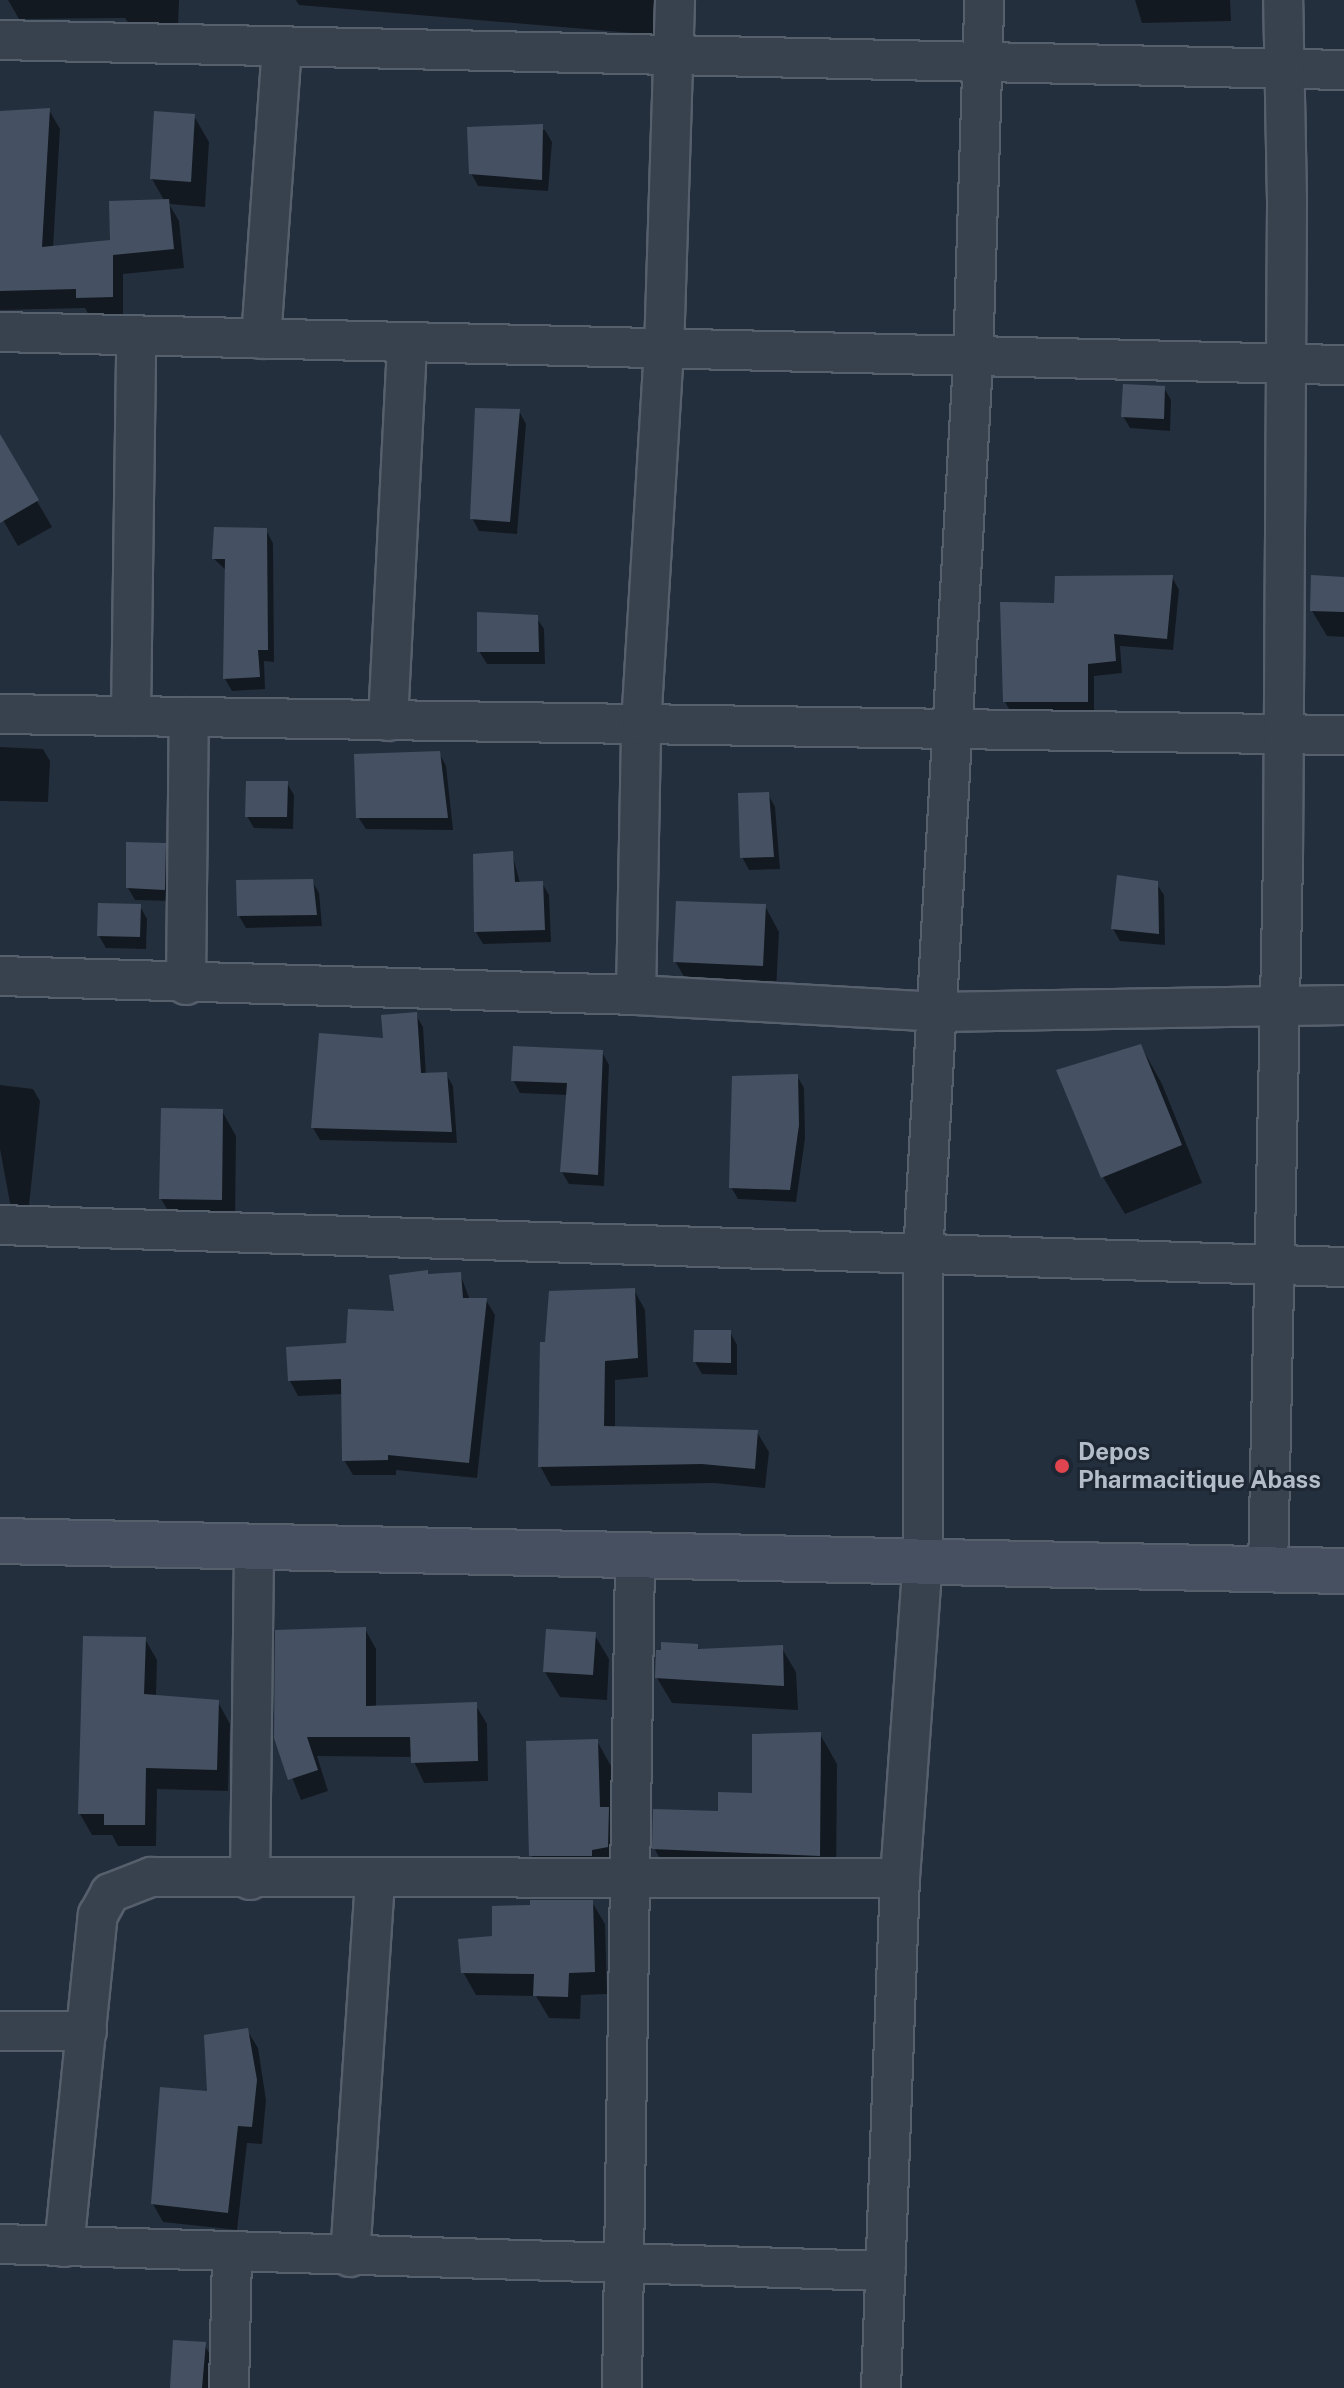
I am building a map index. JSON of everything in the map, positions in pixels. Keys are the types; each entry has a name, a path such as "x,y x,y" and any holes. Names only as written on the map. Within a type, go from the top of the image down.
{"main road":[{"path":"0,1541 635,1556 923,1559 1344,1571"}],"street":[{"path":"636,995 641,725 664,351 675,0"},
{"path":"881,2388 900,1878 923,1559 923,1255 973,360 984,0"},
{"path":"1268,1570 1276,1266 1277,1005 1283,734 1283,0"},
{"path":"0,40 1344,70"},
{"path":"261,339 282,47"},
{"path":"0,332 973,360 1344,365"},
{"path":"131,716 136,336"},
{"path":"388,721 407,344"},
{"path":"0,714 1344,735"},
{"path":"186,985 189,717"},
{"path":"0,976 186,985 636,995 938,1012 1344,1005"},
{"path":"0,1225 1344,1267"},
{"path":"250,1880 254,1548"},
{"path":"622,2388 635,1556"},
{"path":"64,2247 98,1915 110,1893 151,1877 250,1880 900,1878"},
{"path":"350,2257 375,1879"},
{"path":"0,2031 87,2031"},
{"path":"0,2244 886,2271"},
{"path":"229,2388 232,2253"}],"building":[{"path":"50,108 42,247 110,240 109,201 169,199 174,249 113,255 113,297 76,298 76,289 0,291 0,111"},
{"path":"154,111 195,114 191,182 150,179"},
{"path":"543,124 542,180 469,174 467,127"},
{"path":"1123,384 1165,386 1164,419 1121,417"},
{"path":"475,408 520,409 510,522 470,519"},
{"path":"0,434 39,500 0,523"},
{"path":"214,527 267,528 268,650 258,650 260,677 223,679 225,559 212,559"},
{"path":"1173,575 1167,639 1114,634 1116,661 1088,664 1088,702 1003,702 1000,602 1054,603 1055,576"},
{"path":"1311,575 1344,577 1344,612 1310,611"},
{"path":"477,612 538,615 539,652 477,652"},
{"path":"440,751 448,818 356,818 354,754"},
{"path":"246,781 288,781 287,817 245,817"},
{"path":"769,792 774,857 740,858 738,793"},
{"path":"126,842 166,843 165,890 126,888"},
{"path":"513,851 515,882 543,881 545,930 474,932 473,854"},
{"path":"1117,875 1158,881 1159,934 1111,929"},
{"path":"313,879 317,915 237,916 236,880"},
{"path":"676,901 766,904 763,966 673,962"},
{"path":"98,903 141,904 140,937 97,936"},
{"path":"417,1012 421,1073 447,1072 452,1132 311,1128 319,1033 383,1038 381,1015"},
{"path":"1141,1044 1182,1145 1101,1178 1056,1070"},
{"path":"513,1046 603,1050 598,1175 560,1172 567,1083 511,1081"},
{"path":"798,1074 799,1125 790,1190 729,1188 732,1076"},
{"path":"161,1108 223,1109 222,1200 159,1199"},
{"path":"428,1270 428,1274 461,1272 463,1298 487,1298 469,1463 388,1455 388,1460 342,1461 341,1379 288,1381 286,1347 346,1343 348,1309 394,1311 389,1275"},
{"path":"635,1288 638,1358 605,1361 604,1426 758,1430 755,1469 702,1464 538,1467 540,1342 545,1342 549,1291"},
{"path":"694,1330 731,1330 731,1363 693,1362"},
{"path":"366,1627 366,1706 477,1702 478,1761 411,1763 410,1737 307,1737 318,1770 288,1780 274,1738 275,1630"},
{"path":"546,1629 596,1632 593,1675 543,1672"},
{"path":"83,1636 146,1637 144,1694 219,1700 217,1770 146,1768 145,1825 104,1825 104,1814 78,1814"},
{"path":"661,1642 698,1644 698,1649 783,1645 784,1686 655,1678 656,1650 661,1650"},
{"path":"821,1732 820,1856 652,1849 653,1809 718,1811 718,1792 752,1793 752,1734"},
{"path":"598,1739 600,1807 609,1807 608,1847 592,1850 592,1856 529,1856 526,1741"},
{"path":"530,1900 593,1900 595,1972 569,1973 568,1997 533,1996 534,1974 461,1973 458,1939 492,1936 492,1906 530,1905"},
{"path":"248,2028 257,2080 252,2127 238,2126 228,2213 151,2204 160,2087 207,2091 204,2035"},
{"path":"173,2340 206,2342 202,2388 170,2388"}],"place":[{"name":"Depos Pharmacitique Abass","path":"1062,1466"}]}
